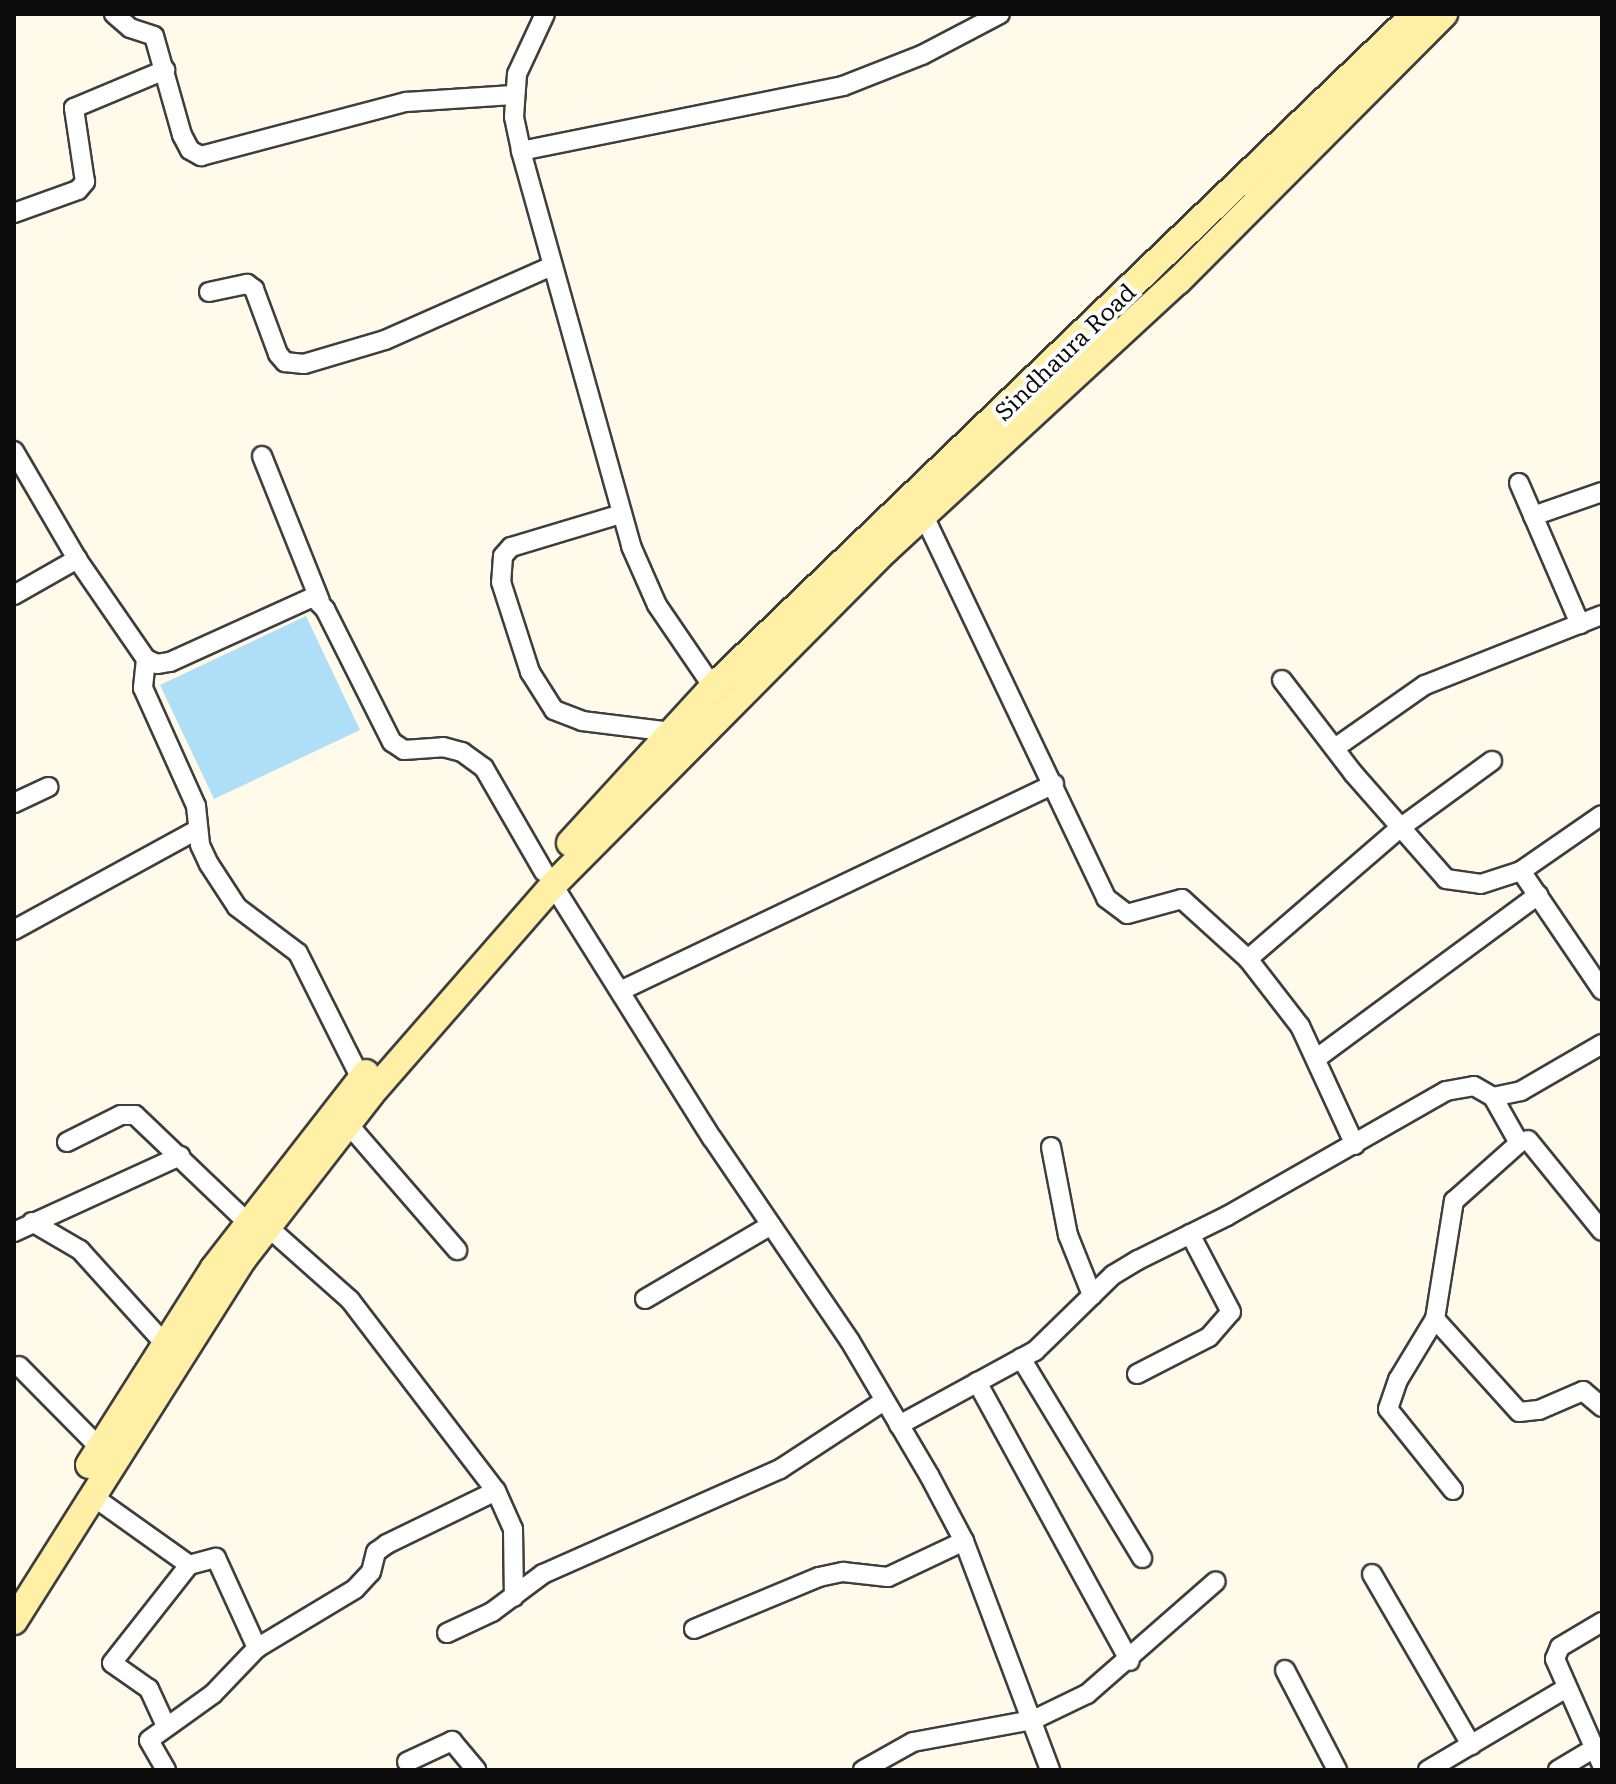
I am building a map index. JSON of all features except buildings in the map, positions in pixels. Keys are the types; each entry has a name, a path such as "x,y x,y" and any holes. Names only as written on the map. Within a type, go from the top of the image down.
{"street":[{"path":"114,14 130,28 154,36 182,135 190,150 201,156 406,102 513,95"},
{"path":"545,14 517,74 513,95 521,151 621,514 657,605 713,687"},
{"path":"521,151 843,86 969,21 1000,14"},
{"name":"Sindhaura Road","path":"548,879 671,732 713,687 1415,14"},
{"path":"14,1621 243,1259 258,1226 361,1079 548,879 924,516 1178,281 1444,14"},
{"path":"14,213 78,190 85,182 74,108 165,70"},
{"path":"209,292 239,285 254,289 278,354 285,362 304,364 385,340 552,266"},
{"path":"14,451 77,559 146,659 157,664 170,662 306,599 320,601"},
{"path":"262,456 320,601 392,742 404,750 443,747 462,752 484,768 548,879 771,1225 850,1341 964,1541 1050,1770"},
{"path":"1519,483 1580,624"},
{"path":"1533,516 1602,492"},
{"path":"621,514 511,547 503,556 501,582 530,672 554,710 582,721 671,732"},
{"path":"924,516 1106,898 1116,908 1140,914 1170,898 1182,899 1248,959 1273,988 1317,1058 1355,1145"},
{"path":"14,595 77,559"},
{"path":"1335,748 1425,685 1602,615"},
{"path":"146,659 143,688 196,806 197,830 209,864 237,907 298,953 361,1079"},
{"path":"1282,680 1400,828 1446,879 1463,885 1521,871 1602,815"},
{"path":"1248,959 1400,828 1492,761"},
{"path":"620,991 1054,784"},
{"path":"14,803 49,787"},
{"path":"14,930 197,830"},
{"path":"1521,871 1602,990"},
{"path":"14,1590 164,1343 548,879"},
{"path":"1317,1058 1538,895"},
{"path":"899,1425 1021,1358 1061,1330 1092,1295 1138,1260 1461,1086 1493,1097 1521,1091 1602,1044"},
{"path":"1453,1490 1388,1409 1398,1380 1435,1319 1454,1201 1519,1143 1493,1097"},
{"path":"67,1142 121,1115 135,1115 258,1226 350,1300 496,1491 513,1529 514,1597"},
{"path":"348,1124 457,1250"},
{"path":"1528,1140 1602,1231"},
{"path":"1051,1147 1068,1235 1092,1295"},
{"path":"14,1232 180,1156"},
{"path":"32,1222 80,1250 164,1343"},
{"path":"645,1299 771,1225"},
{"path":"1137,1374 1209,1337 1231,1312 1190,1234"},
{"path":"1435,1319 1519,1412 1539,1410 1583,1391 1602,1407"},
{"path":"1021,1358 1142,1558"},
{"path":"19,1366 100,1448"},
{"path":"977,1382 1130,1661"},
{"path":"447,1633 514,1597 543,1574 755,1482 884,1401"},
{"path":"166,1770 149,1740 213,1694 257,1648 355,1589 371,1572 376,1552 387,1544 496,1491"},
{"path":"91,1495 189,1565"},
{"path":"694,1629 819,1577 843,1572 888,1577 964,1541"},
{"path":"166,1726 149,1689 112,1663 189,1565 216,1558 257,1648"},
{"path":"1372,1574 1471,1745"},
{"path":"863,1770 913,1742 1033,1720 1087,1694 1130,1661 1216,1581"},
{"path":"1558,1770 1598,1757 1565,1689 1555,1659 1560,1647 1602,1622"},
{"path":"1285,1670 1337,1770"},
{"path":"1428,1770 1565,1689"},
{"path":"407,1762 452,1741 476,1770"}],"water":[{"path":"306,616 360,730 214,799 160,685"}]}
